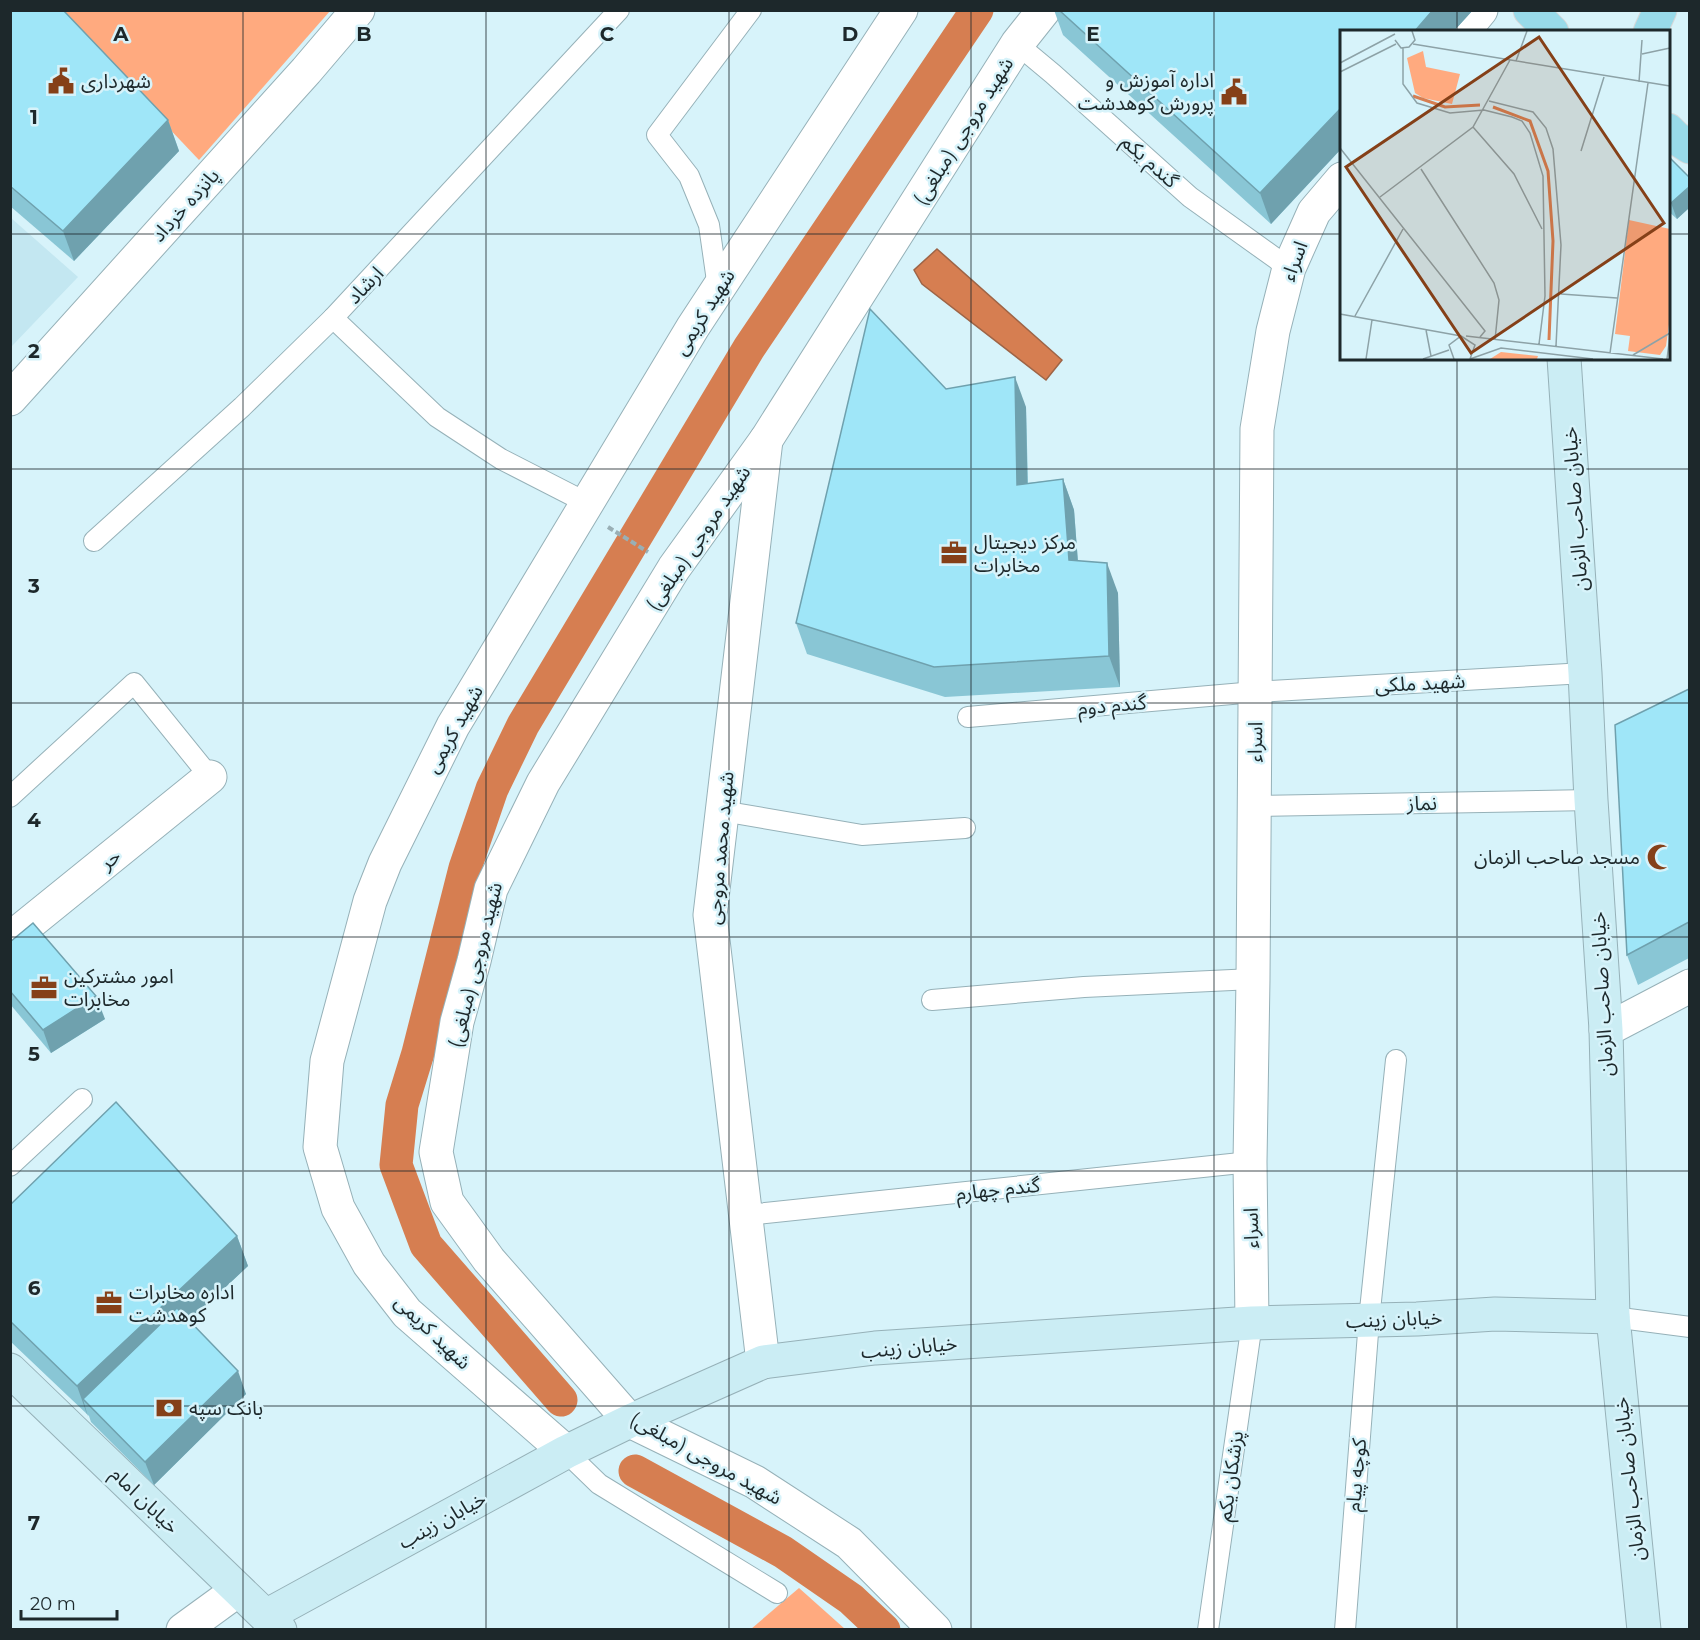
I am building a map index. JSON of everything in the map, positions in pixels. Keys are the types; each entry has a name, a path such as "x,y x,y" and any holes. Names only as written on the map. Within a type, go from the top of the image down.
{"main road":[{"path":"1530,10 1550,30"},
{"path":"1651,30 1660,10"},
{"path":"1670,132 1689,147"},
{"name":"خیابان صاحب الزمان","path":"1564,360 1605,1030 1613,1317 1644,1629"},
{"name":"خیابان زینب","path":"273,1623 566,1452 764,1362 875,1348 1252,1323 1495,1314 1613,1317"},
{"name":"خیابان امام","path":"13,1377 273,1623"}],"street":[{"name":"پانزده خرداد","path":"10,399 306,71 358,10"},
{"name":"شهید کریمی","path":"566,1452 407,1313 369,1264 338,1208 320,1147 327,1061 370,901 385,863 453,726 718,288 901,10"},
{"name":"شهید مروجی (مبلغی)","path":"935,1629 849,1543 754,1482 630,1421 489,1260 447,1202 436,1152 457,1022 490,890 543,783 674,568 766,440 1017,45 1044,10"},
{"path":"1465,30 1481,10"},
{"name":"اسراء","path":"1252,1323 1250,1162 1257,429 1272,332 1289,268 1314,212 1340,180"},
{"name":"شهید محمد مروجی","path":"764,1362 710,915 766,440"},
{"name":"حر","path":"10,939 210,777"},
{"path":"1605,1030 1689,987"},
{"path":"183,1629 238,1590"}],"lane":[{"name":"ارشاد","path":"94,541 242,407 333,318 619,10"},
{"path":"718,288 705,215 688,176 657,135 751,10"},
{"name":"گندم یکم","path":"1017,45 1053,74 1190,197 1289,268"},
{"path":"333,318 437,417 501,459 584,507"},
{"name":"شهید ملکی","path":"1255,692 1585,673"},
{"path":"10,797 134,683 210,777"},
{"name":"گندم دوم","path":"968,717 1255,692"},
{"name":"نماز","path":"1254,806 1591,800"},
{"path":"722,811 862,835 965,828"},
{"path":"932,1000 1084,987 1253,979"},
{"name":"کوچه پیام","path":"1345,1629 1369,1320 1396,1060"},
{"path":"10,1166 82,1099"},
{"name":"گندم چهارم","path":"747,1215 1250,1162"},
{"path":"1613,1317 1689,1327"},
{"name":"پزشکان یکم","path":"1208,1629 1252,1323"},
{"path":"566,1452 599,1484 777,1593"}],"path":[{"path":"584,507 674,568"}],"shaded area":[{"path":"58,11 330,11 199,160"},
{"path":"11,218 78,277 11,347"},
{"path":"937,249 1062,360 1046,380 922,284 914,270"},
{"path":"799,1588 845,1629 751,1629"}],"building":[{"name":"شهرداری","path":"10,10 63,10 168,120 63,231 10,186"},
{"name":"اداره آموزش و پرورش کوهدشت","path":"1059,10 1433,10 1416,30 1340,30 1340,109 1260,193"},
{"path":"1670,158 1689,177 1689,187 1671,203"},
{"name":"مرکز دیجیتال مخابرات","path":"870,309 946,389 1015,377 1017,485 1063,479 1069,560 1107,563 1109,656 934,667 796,623"},
{"name":"مسجد صاحب الزمان","path":"1689,689 1689,922 1627,955 1615,725"},
{"name":"امور مشترکین مخابرات","path":"33,923 96,996 43,1030 10,991 10,942"},
{"name":"اداره مخابرات کوهدشت","path":"116,1102 237,1236 77,1386 10,1321 10,1205"},
{"name":"بانک سپه","path":"177,1308 238,1371 145,1462 83,1399"}],"waterway":[{"path":"561,1400 426,1245 396,1165 402,1105 418,1053 465,868 492,789 523,725 749,348 977,10"},
{"path":"635,1471 783,1552 851,1599 884,1630"}],"place":[{"name":"شهرداری","path":"61,81"},
{"name":"اداره آموزش و پرورش کوهدشت","path":"1234,92"},
{"name":"مرکز دیجیتال مخابرات","path":"954,553"},
{"name":"مسجد صاحب الزمان","path":"1660,857"},
{"name":"امور مشترکین مخابرات","path":"44,988"},
{"name":"اداره مخابرات کوهدشت","path":"109,1303"},
{"name":"بانک سپه","path":"169,1408"}]}
